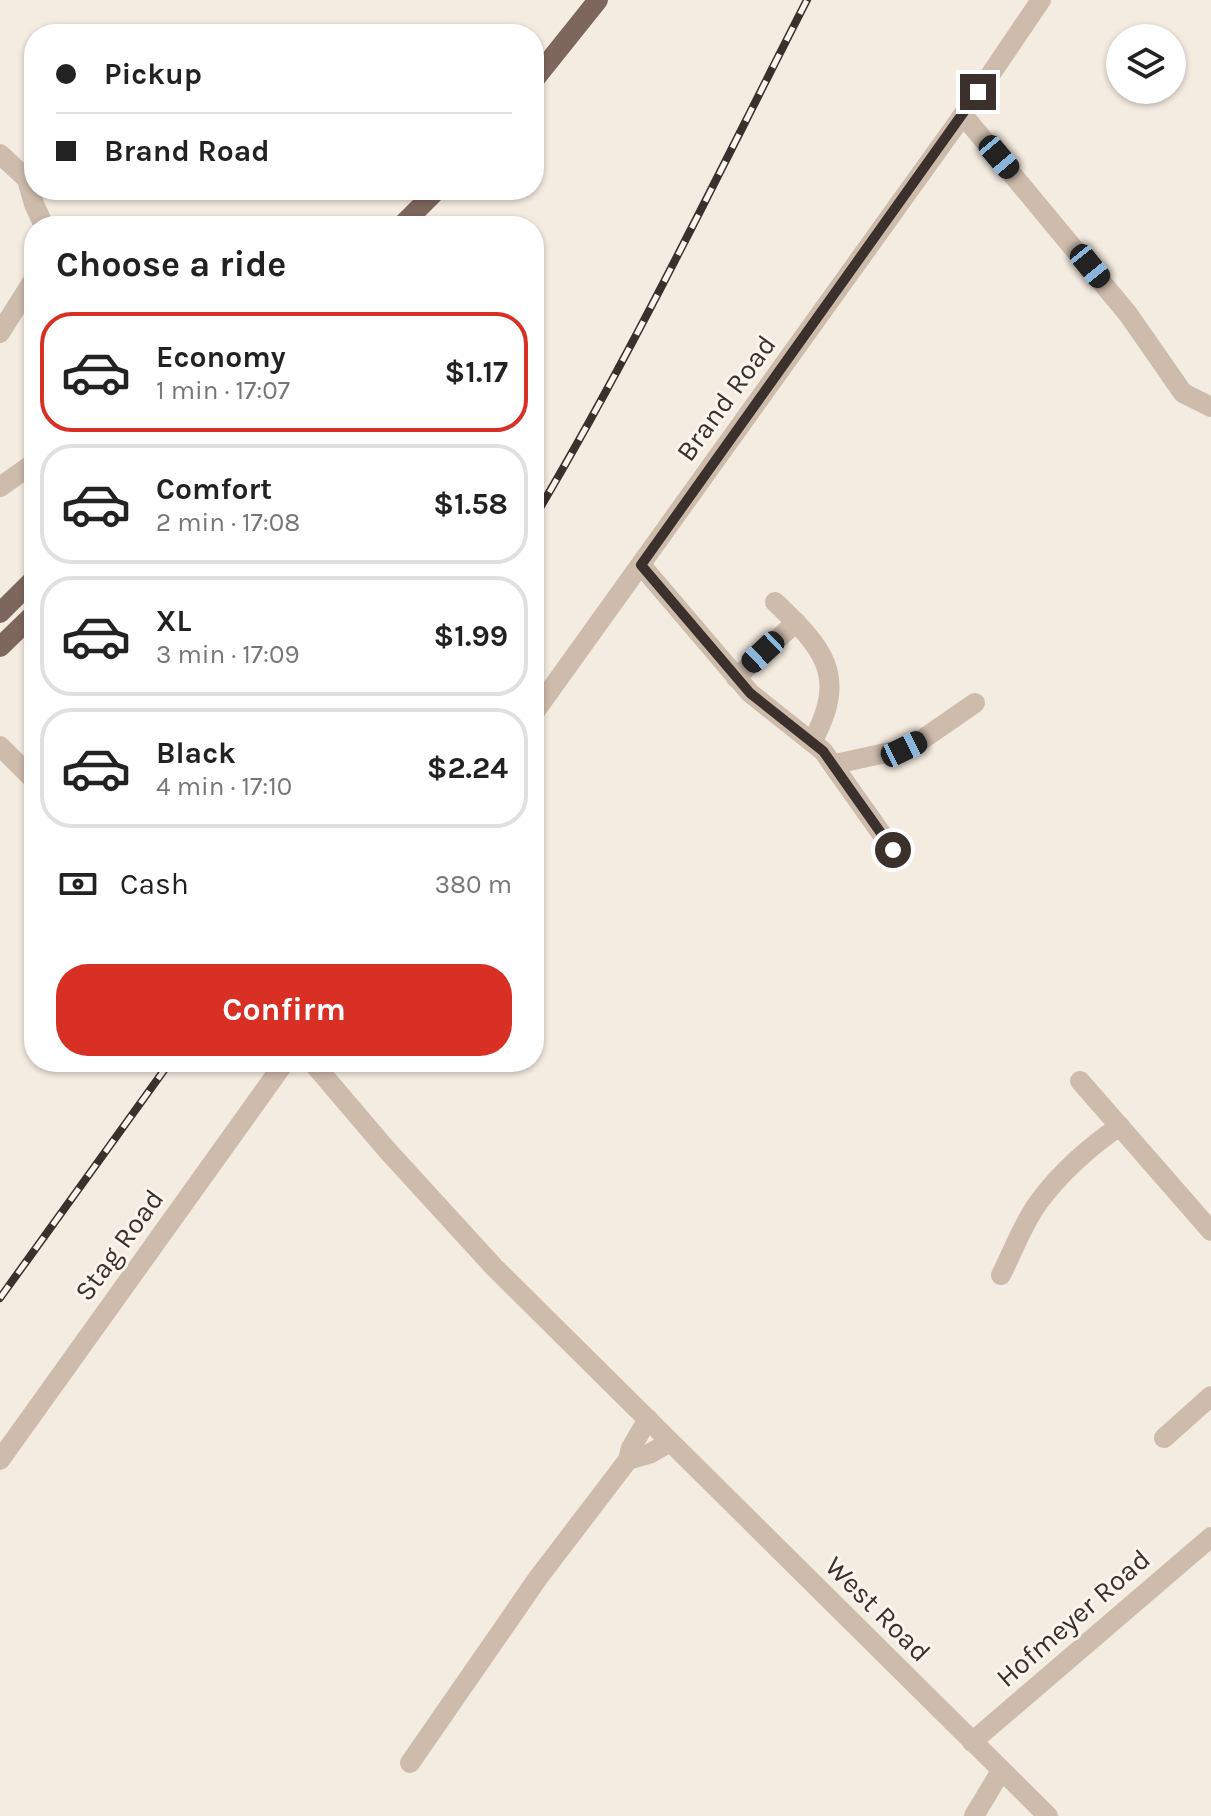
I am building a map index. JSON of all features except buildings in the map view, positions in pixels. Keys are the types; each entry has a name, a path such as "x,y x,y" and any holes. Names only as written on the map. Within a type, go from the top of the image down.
{"main road":[{"path":"544,68 598,0"},
{"path":"411,216 427,200"},
{"path":"0,613 24,589"},
{"path":"0,647 24,624"}],"street":[{"name":"Brand Road","path":"544,699 963,115 1041,0"},
{"path":"963,115 1128,314 1183,393 1211,407"},
{"path":"0,154 24,176"},
{"path":"0,333 24,295"},
{"path":"0,487 24,470"},
{"path":"641,565 736,678 767,709 812,742 835,764 893,850"},
{"path":"775,602 820,649 829,680 828,703 812,742"},
{"path":"736,678 796,622"},
{"path":"835,764 904,749 975,703"},
{"path":"0,746 24,770"},
{"name":"Stag Road","path":"0,1460 278,1072"},
{"name":"West Road","path":"321,1072 494,1267 1048,1816"},
{"path":"1080,1081 1211,1231"},
{"path":"1001,1275 1038,1203 1082,1156 1120,1126"},
{"path":"1164,1438 1211,1396"},
{"path":"410,1763 538,1578 628,1460 631,1448 648,1419"},
{"path":"628,1460 649,1454 670,1442"},
{"name":"Hofmeyer Road","path":"972,1742 1211,1537"},
{"path":"974,1816 1001,1771"}],"railway":[{"path":"544,501 641,326 807,0"},
{"path":"0,1298 163,1072"}],"route":[{"path":"893,850 835,764 750,693 641,565 978,92"}]}
